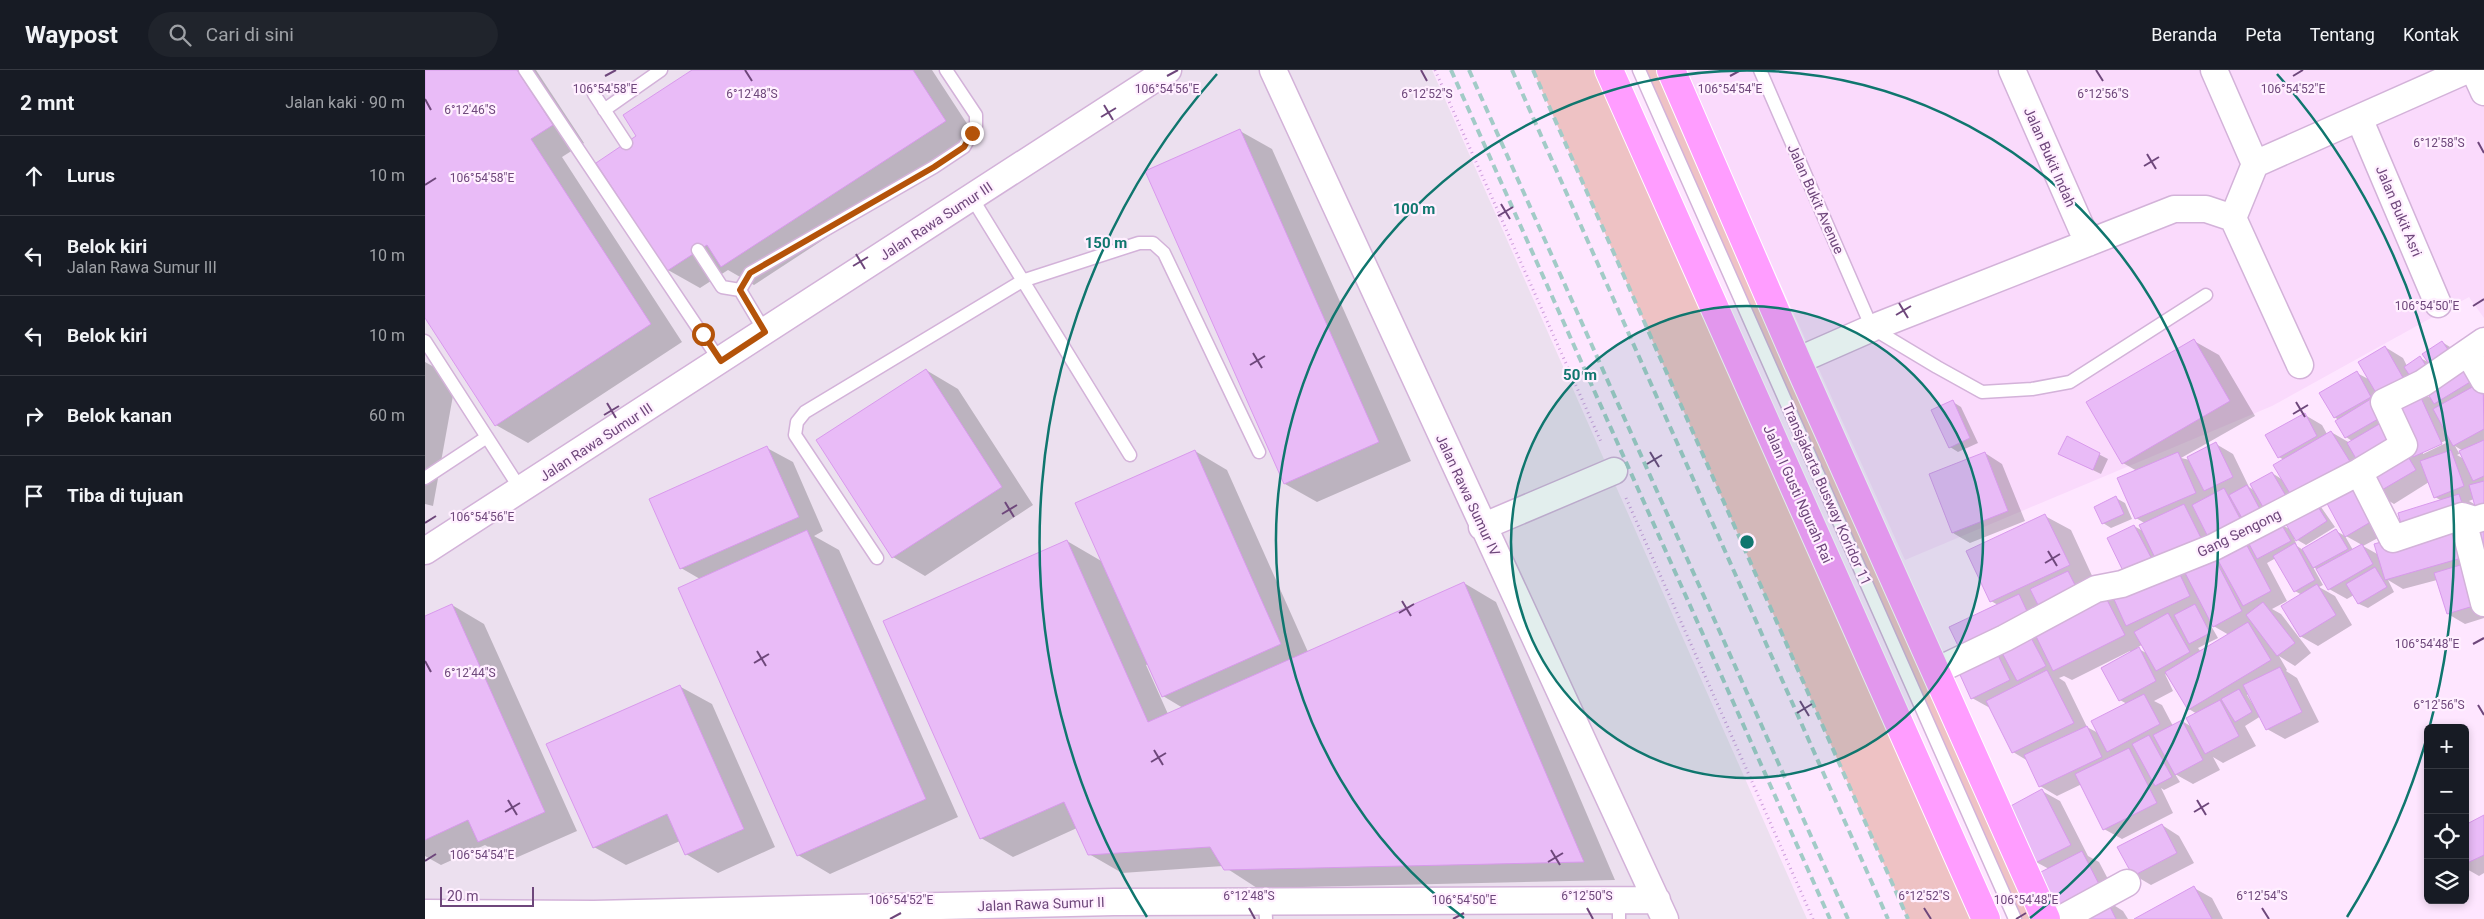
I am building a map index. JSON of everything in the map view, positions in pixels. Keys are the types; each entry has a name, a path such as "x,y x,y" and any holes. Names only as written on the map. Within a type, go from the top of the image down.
{"main road":[{"name":"Jalan I Gusti Ngurah Rai","path":"1609,70 1986,919"},
{"path":"1671,70 1797,362 2047,919"}],"street":[{"name":"Jalan Rawa Sumur III","path":"425,551 1168,70"},
{"name":"Jalan Rawa Sumur IV","path":"1273,70 1482,527 1661,910"},
{"name":"Jalan Bukit Indah","path":"2012,70 2088,243"},
{"path":"2214,70 2255,164"},
{"path":"2233,218 2255,164 2467,70"},
{"path":"2474,70 2484,92"},
{"name":"Jalan Bukit Asri","path":"2359,118 2438,304"},
{"path":"1797,362 1872,328 2174,209 2206,208 2233,218 2300,366"},
{"path":"2476,346 2484,380"},
{"name":"Gang Sengong","path":"1936,671 2005,638 2096,589 2122,584 2214,547 2359,472 2404,445 2384,402 2423,383 2476,346"},
{"path":"1482,527 1614,471"},
{"path":"2359,472 2393,539 2473,516 2484,603"},
{"path":"2061,919 2127,883"},
{"name":"Jalan Rawa Sumur II","path":"425,913 594,917 1114,902 1265,911 1661,910"}],"lane":[{"path":"525,70 721,361"},
{"path":"604,110 661,70"},
{"path":"740,290 750,273 934,167 964,147 976,126 976,115 946,70"},
{"name":"Transjakarta Busway Koridor 11","path":"1639,70 2015,919"},
{"name":"Jalan Bukit Avenue","path":"1760,70 1872,328"},
{"path":"594,94 626,143"},
{"path":"971,198 1130,455"},
{"path":"877,558 795,435 797,422 805,412 1022,281 1139,243 1153,243 1164,253 1259,452"},
{"path":"699,250 722,287 740,290 765,332"},
{"path":"1872,328 1982,392 2033,389 2070,382 2206,295"},
{"path":"425,341 521,490"},
{"path":"425,478 487,438"}],"shaded area":[{"path":"425,70 1432,70 1807,919 425,919"},
{"path":"1533,70 1609,70 1986,919 1908,919"},
{"path":"1639,70 1670,70 2046,919 2015,919"},
{"path":"1684,70 2484,70 2484,318 2469,297 2272,406 1905,560"}],"building":[{"path":"425,70 517,70 553,125 531,139 651,324 495,426 425,318"},
{"path":"692,70 913,70 946,121 721,267 707,245 667,271 596,163 636,136 623,115"},
{"path":"1240,129 1379,442 1284,484 1145,171"},
{"path":"2194,339 2230,401 2122,464 2086,402"},
{"path":"2442,341 2455,360 2436,374 2422,354"},
{"path":"2385,346 2406,383 2379,398 2358,362"},
{"path":"2420,356 2431,374 2416,385 2404,367"},
{"path":"2465,363 2475,379 2434,404 2424,387"},
{"path":"926,369 1002,487 892,558 816,440"},
{"path":"2357,371 2371,397 2334,418 2319,393"},
{"path":"2483,381 2484,429 2453,446 2433,409"},
{"path":"2417,389 2442,444 2413,457 2388,402"},
{"path":"2374,397 2385,415 2345,438 2335,421"},
{"path":"1953,400 1970,438 1949,448 1931,410"},
{"path":"2305,413 2317,436 2278,458 2265,435"},
{"path":"2386,420 2402,446 2362,469 2347,443"},
{"path":"2331,431 2354,468 2295,502 2273,465"},
{"path":"2067,436 2100,453 2093,470 2058,454"},
{"path":"2484,440 2484,476 2473,481 2459,451"},
{"path":"2216,442 2233,477 2204,491 2187,457"},
{"path":"767,446 799,517 680,569 649,499"},
{"path":"2403,448 2416,470 2375,494 2362,473"},
{"path":"1195,450 1281,644 1162,697 1075,503"},
{"path":"2451,450 2464,486 2434,498 2420,461"},
{"path":"1985,452 2008,511 1952,533 1929,474"},
{"path":"2178,452 2196,493 2135,519 2117,478"},
{"path":"2272,472 2290,503 2268,516 2250,484"},
{"path":"2351,480 2374,520 2345,537 2323,496"},
{"path":"2484,481 2484,515 2478,517 2469,485"},
{"path":"2247,485 2264,517 2247,527 2229,495"},
{"path":"2224,488 2246,530 2213,547 2192,505"},
{"path":"2459,494 2465,512 2403,531 2398,513"},
{"path":"2116,496 2124,514 2102,524 2094,507"},
{"path":"2315,502 2327,521 2296,541 2284,521"},
{"path":"2184,504 2204,544 2159,566 2139,525"},
{"path":"2045,514 2070,565 1990,602 1966,551"},
{"path":"2462,519 2472,555 2385,580 2374,544"},
{"path":"2280,522 2291,541 2257,559 2247,540"},
{"path":"2484,522 2484,556 2472,524"},
{"path":"2134,525 2155,565 2127,579 2107,538"},
{"path":"2336,529 2348,549 2313,568 2302,549"},
{"path":"807,530 926,799 797,856 678,588"},
{"path":"2243,538 2271,591 2243,606 2214,553"},
{"path":"1067,540 1148,722 1464,582 1584,862 1224,870 1210,847 1088,855 1064,802 980,839 883,621"},
{"path":"2295,543 2315,580 2294,592 2273,556"},
{"path":"2362,544 2373,564 2328,590 2316,569"},
{"path":"2211,551 2242,611 2213,627 2182,567"},
{"path":"2467,563 2480,604 2447,614 2434,573"},
{"path":"2176,566 2190,596 2126,626 2112,595"},
{"path":"2375,567 2387,587 2358,604 2346,584"},
{"path":"2068,571 2077,589 2039,607 2030,589"},
{"path":"2317,584 2336,615 2300,637 2281,606"},
{"path":"2103,592 2125,635 2053,671 2032,628"},
{"path":"2019,594 2032,622 1963,656 1949,627"},
{"path":"2263,602 2295,643 2277,656 2246,615"},
{"path":"452,604 545,812 478,842 468,820 425,840 425,616"},
{"path":"2195,604 2210,633 2189,644 2174,615"},
{"path":"2168,613 2190,652 2156,671 2134,632"},
{"path":"2248,622 2271,660 2188,710 2165,672"},
{"path":"2028,632 2046,666 2017,681 1999,647"},
{"path":"1994,647 2010,680 1971,699 1956,666"},
{"path":"2139,647 2156,681 2119,701 2101,668"},
{"path":"2280,667 2302,712 2266,730 2243,685"},
{"path":"2047,670 2074,723 2012,753 1986,701"},
{"path":"680,685 744,829 685,855 667,814 593,848 546,744"},
{"path":"2239,689 2252,712 2235,722 2221,699"},
{"path":"2144,694 2160,724 2107,752 2091,721"},
{"path":"2220,700 2239,736 2205,754 2186,718"},
{"path":"2182,720 2203,760 2175,775 2153,735"},
{"path":"2087,726 2102,757 2039,787 2024,755"},
{"path":"2149,735 2172,777 2155,786 2132,744"},
{"path":"2129,748 2157,803 2103,830 2075,774"},
{"path":"2042,789 2071,845 2035,863 2007,808"},
{"path":"2484,815 2484,855 2469,862 2469,859 2469,823"},
{"path":"2162,824 2177,853 2133,876 2117,847"},
{"path":"2082,851 2102,890 2060,912 2039,873"},
{"path":"2194,886 2212,919 2134,919"},
{"path":"2106,899 2116,919 2067,919"}],"railway":[{"path":"1451,70 1830,919"},
{"path":"1469,70 1848,919"},
{"path":"1512,70 1888,919"},
{"path":"1533,70 1908,919"}],"route":[{"path":"703,334 721,361 765,332 740,290 750,273 934,167 964,147 972,133"}]}
